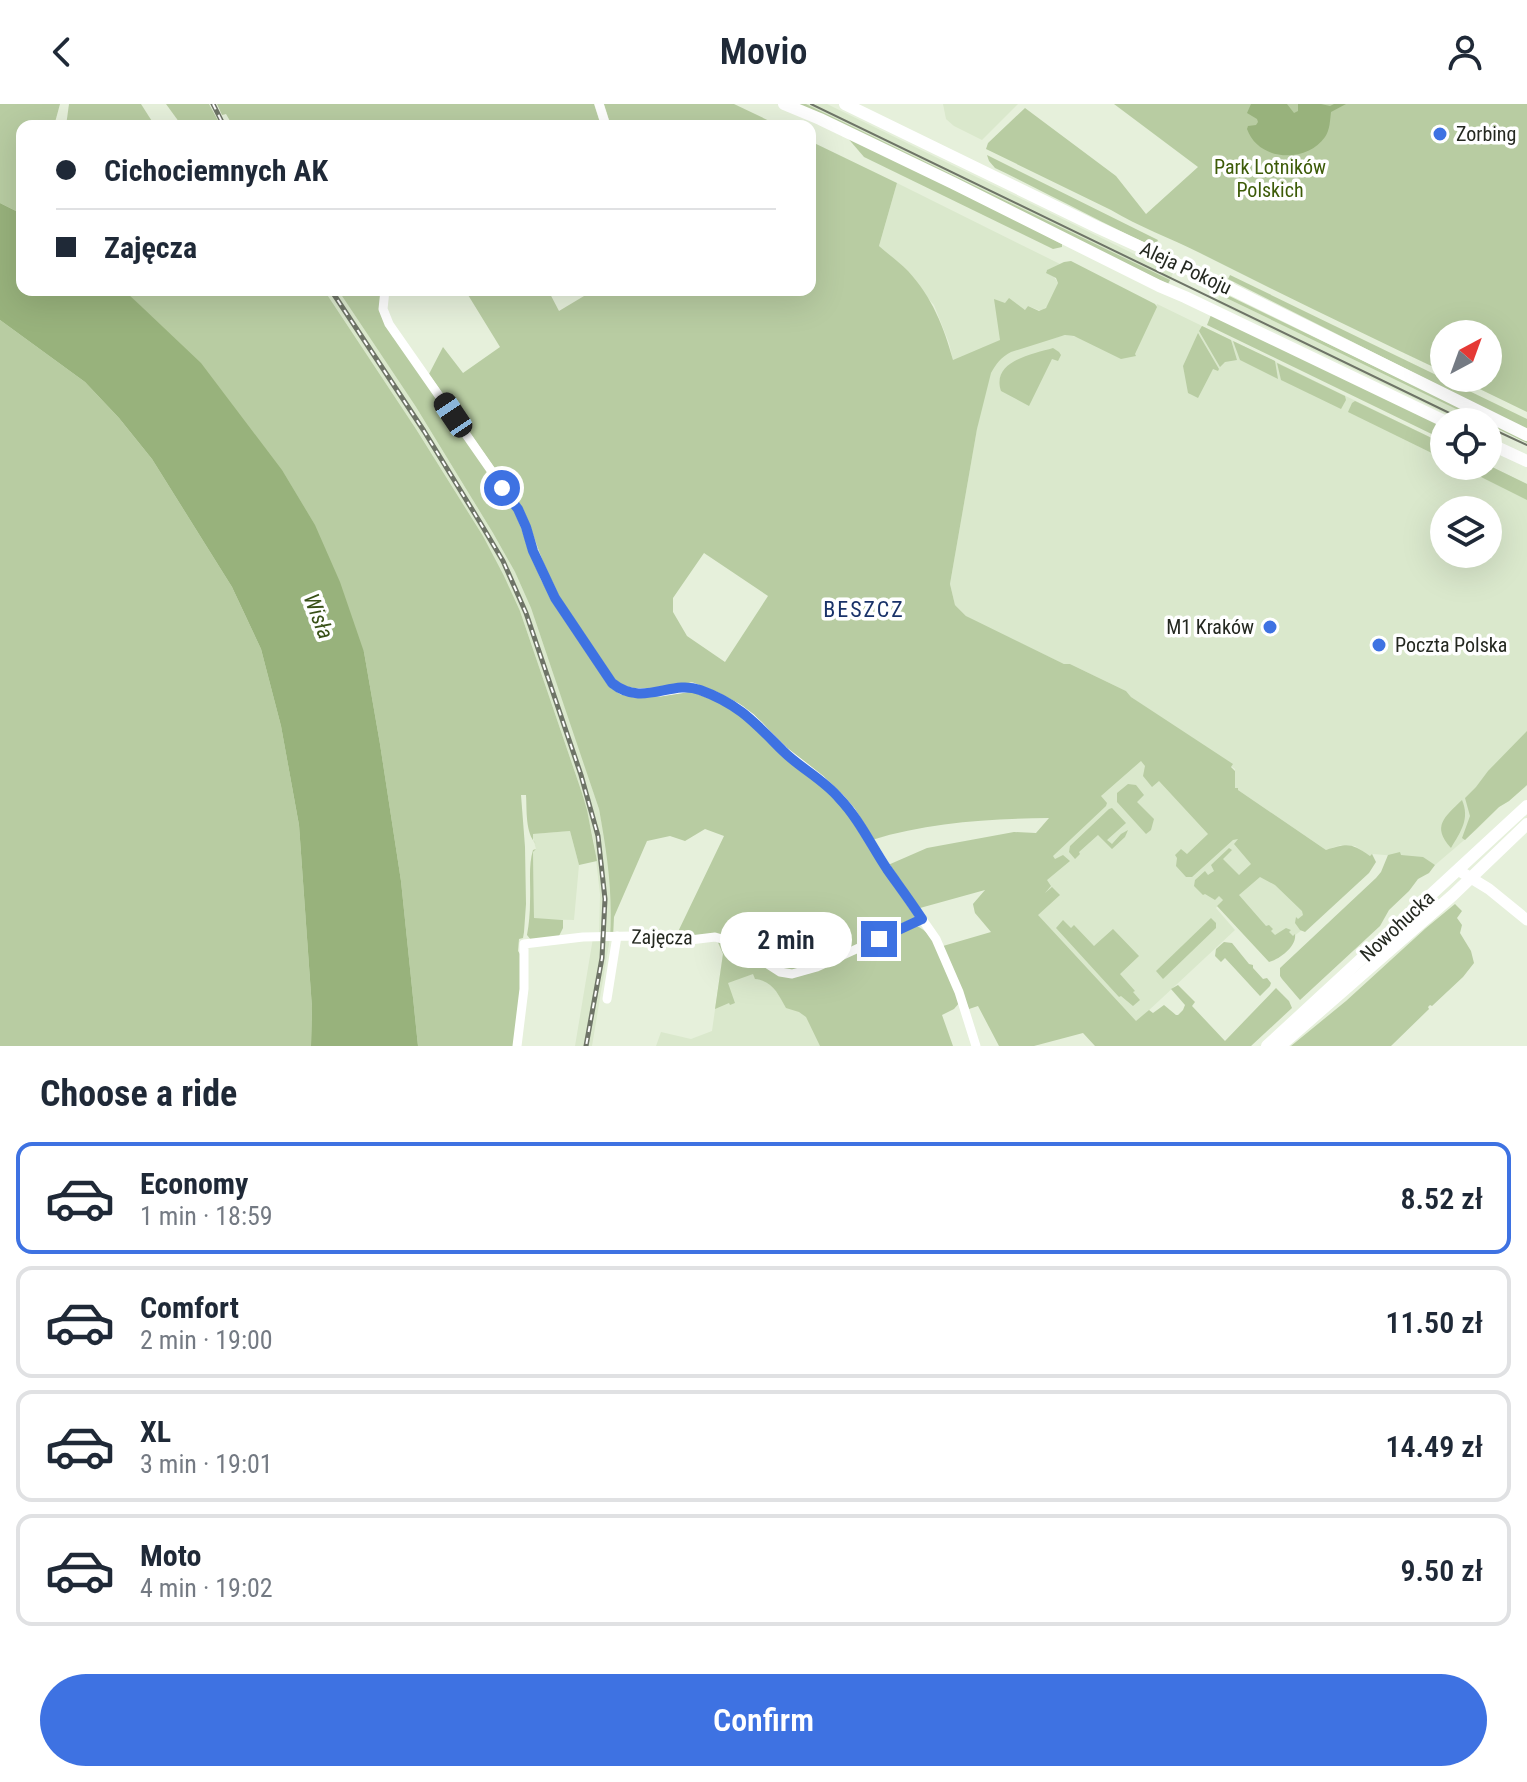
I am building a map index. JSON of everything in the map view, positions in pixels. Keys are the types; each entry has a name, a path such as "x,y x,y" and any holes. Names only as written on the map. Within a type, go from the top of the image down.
{"main road":[{"name":"Aleja Pokoju","path":"784,104 1430,414"},
{"name":"Aleja Pokoju","path":"845,104 1527,435"},
{"path":"1502,449 1527,461"},
{"name":"Nowohucka","path":"1267,1046 1527,806"},
{"name":"Nowohucka","path":"1280,1046 1471,879 1527,824"}],"street":[{"path":"384,296 383,309 389,324 518,509 555,598 607,678 622,690 635,693 692,687 736,707 839,797 936,939 959,992 976,1046"},
{"path":"1458,870 1489,889 1527,920"},
{"path":"1471,879 1483,895 1527,929"},
{"name":"Zajęcza","path":"517,1046 524,989 524,944 583,937 682,941 722,938 746,949 780,972 792,974 817,967 922,919"},
{"path":"607,999 617,936"}],"shaded area":[{"path":"806,104 827,104 1173,273 1170,280"},
{"path":"943,104 1018,104 982,140 946,119"},
{"path":"897,183 1060,264 1046,271 1058,283 1049,305 1041,311 1028,306 1025,310 1018,307 1001,340 953,361 934,305 879,246"},
{"path":"1220,295 1454,408 1434,408 1216,302"},
{"path":"328,296 342,296 416,407 493,533 531,608 599,809 606,844 612,893 610,938 592,1046 575,1046 593,938 599,938 600,894 594,842 582,793 520,611 483,536"},
{"name":"M1 Kraków","path":"1157,304 1430,437 1430,480 1502,480 1502,472 1527,484 1527,785 1435,865 1419,858 1370,856 1355,846 1341,845 1326,850 1235,788 1235,769 1126,691 978,623 955,605 950,584 986,377 1006,349 1066,335 1130,356"},
{"path":"1134,724 1314,921 1294,936 1288,945 1223,900 1216,908 1235,930 1132,1026 975,913 973,904"},
{"path":"570,831 579,865 574,920 534,919 533,852 536,849 532,834"},
{"path":"723,953 774,984 805,1009 828,1046 656,1046 661,1032 691,1039 712,1031"}],"green space":[{"path":"0,104 60,104 56,120 16,120 16,211 0,203"},
{"path":"69,104 141,104 151,120 67,120"},
{"path":"166,104 209,104 218,120 178,120"},
{"path":"217,104 594,104 599,120 230,120 226,114 222,115"},
{"path":"604,104 734,104 767,120 609,120"},
{"path":"797,104 806,104 1170,280 1168,284"},
{"name":"Park Lotników Polskich","path":"1114,104 1527,104 1527,412 1486,392 1502,392 1502,320 1430,320 1430,365 986,149 988,143 1025,108 1116,176 1146,214 1198,167"},
{"path":"846,136 1035,230 1062,244 1062,247 1053,249 864,157"},
{"path":"816,144 897,183 879,246 908,271 924,291 941,324 953,360 1000,340 994,299 1005,303 1009,298 1025,310 1028,306 1039,311 1046,308 1058,283 1056,278 1046,273 1047,270 1064,262 1071,261 1155,304 1157,307 1136,356 1121,359 1074,336 1065,335 1011,352 997,364 991,373 977,429 950,584 955,605 966,616 1126,691 1233,764 1235,788 1326,850 1349,846 1370,856 1372,854 1376,862 1369,873 1305,932 1295,923 1296,917 1298,919 1303,915 1302,911 1275,885 1260,877 1239,895 1266,926 1273,929 1271,931 1275,935 1286,928 1291,930 1289,932 1293,936 1295,934 1287,951 1269,962 1217,906 1223,900 1219,896 1215,900 1203,895 1194,886 1195,880 1205,871 1208,875 1214,871 1211,865 1229,848 1232,850 1223,859 1239,875 1251,864 1234,844 1238,839 1233,840 1192,877 1186,877 1176,866 1175,855 1181,849 1187,854 1208,834 1159,781 1152,787 1143,776 1145,766 1141,761 1101,796 1106,806 1053,856 1055,859 1063,855 1070,861 1047,880 1051,886 1045,893 1052,887 1060,895 1038,915 1136,1021 1149,1010 1153,1013 1164,1005 1178,1015 1185,1005 1171,989 1178,985 1195,1002 1192,1006 1225,1041 1276,988 1292,1008 1251,1046 1095,1046 1083,1033 1034,1046 999,1046 978,1006 969,1009 943,946 991,932 975,913 973,904 985,890 920,908 888,865 927,848 1014,832 1036,833 1049,818 960,823 915,829 872,840 856,815 743,706 696,684 635,689 615,681 559,598 523,509 429,374 443,347 463,373 500,347 469,296 551,296 559,311 584,296 816,296","holes":["704,553 768,596 725,662 687,636 673,612 673,598"]},
{"path":"987,155 1158,240 1154,247 1114,228 995,168"},
{"path":"1230,275 1430,372 1430,381 1228,279"},
{"path":"1221,292 1461,408 1454,408 1220,295"},
{"path":"130,296 328,296 416,429 483,536 504,576 520,611 582,793 597,861 579,865 570,831 533,834 536,844 532,839 528,828 526,795 521,795 526,904 523,938 519,939 520,990 514,1046 418,1046 401,881 364,652 159,325"},
{"path":"342,296 382,296 384,322 514,510 541,580 561,615 618,691 690,690 738,711 849,814 915,915 914,919 846,951 837,951 830,943 833,954 829,958 797,971 784,971 728,937 675,938 724,836 705,829 685,841 670,836 647,841 614,917 613,938 610,938 609,873 599,809 531,608 493,533 416,407"},
{"path":"1211,315 1430,419 1430,433 1207,325"},
{"path":"0,320 85,382 152,459 232,587 261,649 281,726 299,825 312,1008 311,1046 0,1046"},
{"path":"1202,326 1231,340 1237,360 1225,362 1220,367 1199,331"},
{"path":"1198,333 1219,369 1213,369 1198,398 1188,393 1183,366"},
{"path":"1233,341 1275,361 1278,379 1240,360"},
{"path":"1053,348 1061,355 1058,361 1052,359 1029,406 1001,391 1002,372 1008,366 1025,356"},
{"path":"1277,363 1345,396 1341,409 1281,380"},
{"path":"1452,392 1471,392 1527,419 1527,430 1502,417 1502,408 1483,408"},
{"path":"1355,401 1430,437 1430,452 1348,412"},
{"path":"1502,428 1527,440 1527,443 1502,431"},
{"path":"1502,472 1527,484 1527,500 1487,480 1502,480"},
{"path":"1527,731 1527,785 1465,840 1462,838 1470,816 1465,798"},
{"path":"1128,784 1136,785 1144,795 1137,802 1154,819 1151,830 1146,834 1117,802 1117,793"},
{"path":"1462,800 1465,819 1451,848 1441,828 1446,817"},
{"path":"1112,808 1126,823 1107,840 1112,844 1128,830 1125,837 1112,849 1098,835 1075,859 1069,852 1070,846"},
{"path":"536,849 533,852 534,918 563,920 563,928 559,936 531,940 527,935 530,869 533,850"},
{"path":"1400,852 1401,855 1423,857 1435,865 1389,910 1380,926 1300,1000 1280,976 1280,968 1376,878 1388,855"},
{"path":"1455,904 1462,911 1457,918 1462,925 1460,933 1474,963 1391,1046 1291,1046 1346,1001"},
{"path":"1211,918 1216,928 1163,979 1156,971"},
{"path":"1063,920 1071,928 1074,925 1094,946 1113,929 1139,956 1120,974 1140,1000 1133,1006 1119,997 1056,928"},
{"path":"916,926 924,930 937,947 960,1002 942,1015 953,1046 820,1046 806,1017 786,1008 774,989 766,982 755,979 753,974 728,983 735,1003 715,1009 723,954 716,938 792,975"},
{"path":"1224,942 1232,943 1263,979 1267,978 1271,983 1260,996 1225,958 1221,962 1215,956 1216,949"}],"water":[{"path":"1251,104 1287,104 1294,113 1298,111 1298,104 1346,104 1331,112 1327,134 1317,146 1295,155 1283,155 1261,148 1253,140 1247,129 1258,122 1247,113"},
{"name":"Wisła","path":"0,203 16,211 16,296 130,296 201,363 282,470 315,525 340,582 364,652 401,881 418,1046 311,1046 312,1008 299,825 281,726 261,649 232,587 152,459 85,382 0,320"}],"tram line":[{"path":"811,104 1439,408"},
{"path":"1502,433 1527,445"}],"railway":[{"path":"213,104 221,120"},
{"path":"335,296 424,431 503,561 526,613 581,775 598,836 605,899 602,958 586,1046"}],"place":[{"name":"Zorbing","path":"1440,134"},
{"name":"M1 Kraków","path":"1270,627"},
{"name":"Poczta Polska","path":"1379,645"}],"district":[{"name":"BESZCZ","path":"864,609"}],"route":[{"path":"502,488 518,509 555,598 612,683 622,690 635,693 692,687 736,707 820,779 851,811 922,919 879,939"}]}
